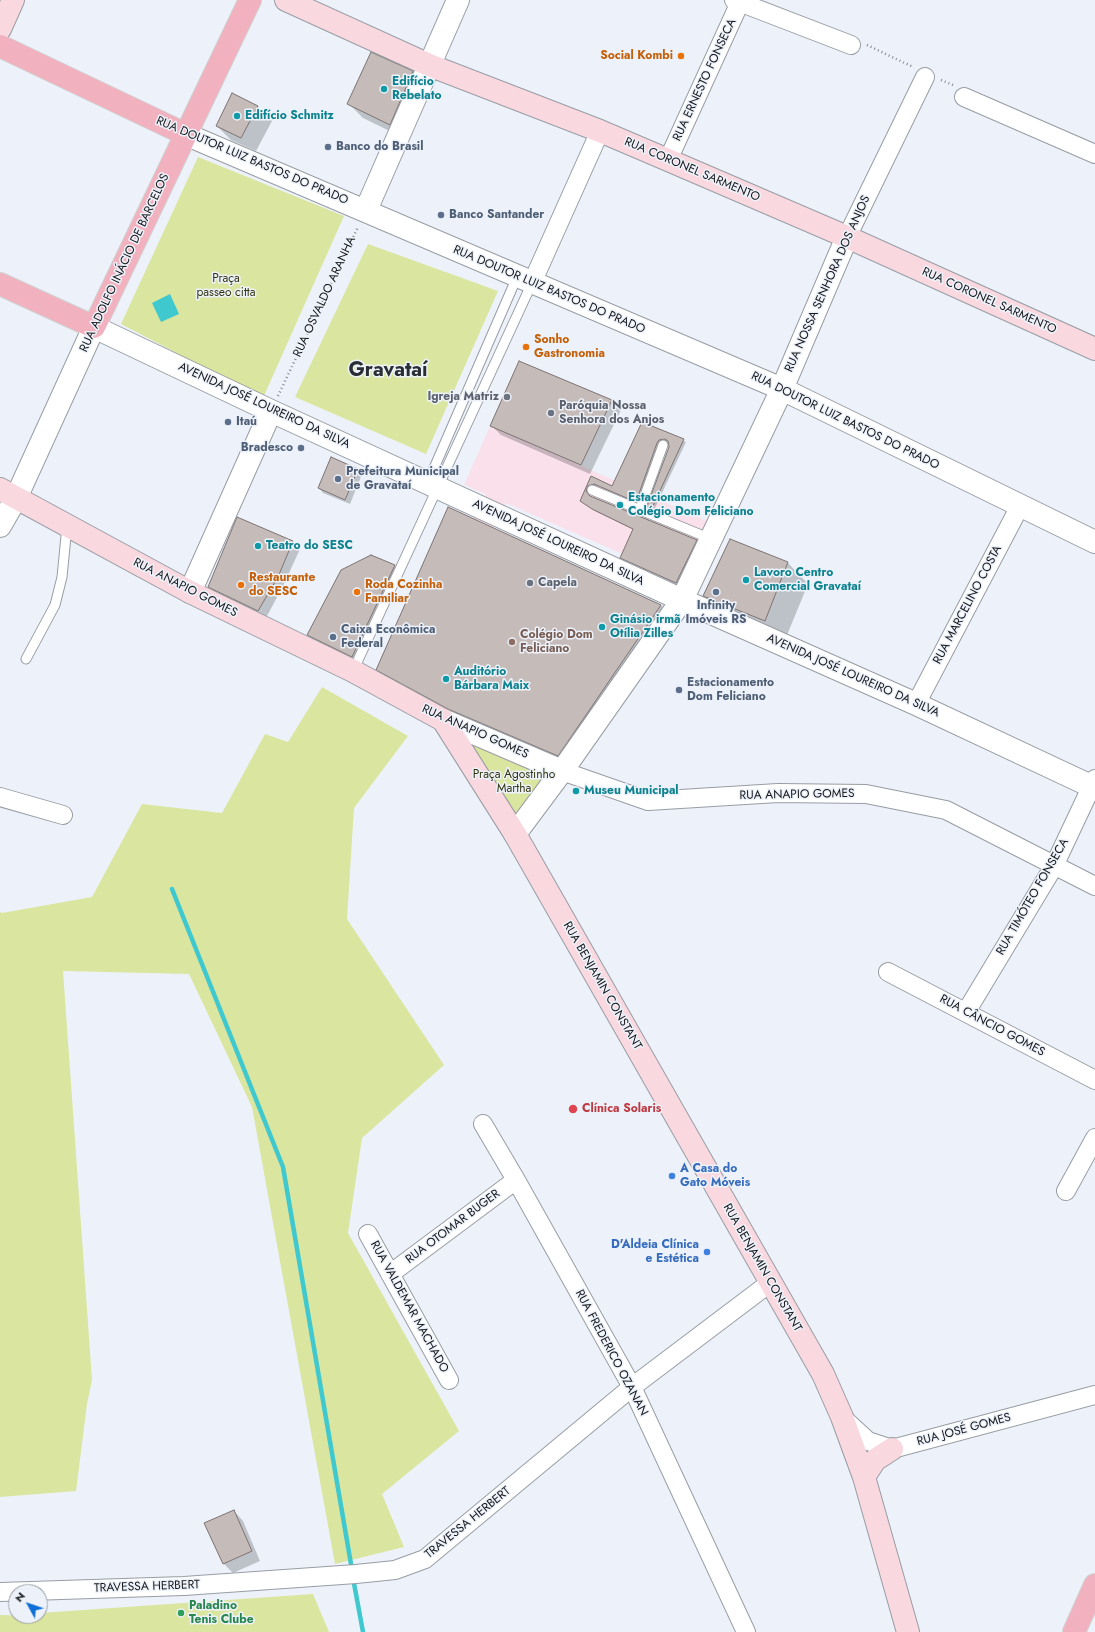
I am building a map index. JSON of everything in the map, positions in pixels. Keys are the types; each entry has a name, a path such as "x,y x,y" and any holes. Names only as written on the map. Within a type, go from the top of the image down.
{"main road":[{"path":"0,30 13,0"},
{"name":"RUA ADOLFO INÁCIO DE BARCELOS","path":"94,327 250,0"},
{"name":"RUA CORONEL SARMENTO","path":"286,0 429,64 600,131 846,237 1095,350"},
{"name":"RUA DOUTOR LUIZ BASTOS DO PRADO","path":"0,46 186,134"},
{"name":"AVENIDA JOSÉ LOUREIRO DA SILVA","path":"0,284 94,327"},
{"name":"RUA ANAPIO GOMES","path":"8,494 190,592 352,671 443,720"},
{"name":"RUA BENJAMIN CONSTANT","path":"443,720 515,834 823,1374 842,1417 864,1477 908,1632"},
{"path":"864,1477 875,1460 892,1448"},
{"path":"1074,1632 1095,1585"}],"street":[{"path":"366,210 458,0"},
{"path":"739,1 849,45"},
{"name":"RUA ERNESTO FONSECA","path":"668,160 739,1"},
{"name":"RUA NOSSA SENHORA DOS ANJOS","path":"515,834 562,771 682,600 782,389 846,237 928,75"},
{"path":"966,98 1095,154"},
{"path":"524,280 600,131"},
{"name":"RUA DOUTOR LUIZ BASTOS DO PRADO","path":"186,134 366,210 524,280 782,389 1095,542"},
{"name":"AVENIDA JOSÉ LOUREIRO DA SILVA","path":"94,327 271,411 682,600 1094,785"},
{"name":"RUA ADOLFO INÁCIO DE BARCELOS","path":"0,526 8,494 94,327"},
{"path":"190,592 271,411"},
{"name":"RUA MARCELINO COSTA","path":"916,704 1020,506"},
{"name":"RUA ANAPIO GOMES","path":"443,720 562,771 648,801 778,793 866,794 946,810 1095,886"},
{"name":"RUA TIMÓTEO FONSECA","path":"966,1012 1054,866 1094,785"},
{"path":"0,798 63,815"},
{"name":"RUA CÂNCIO GOMES","path":"888,972 1095,1080"},
{"name":"RUA FREDERICO OZANAN","path":"483,1124 632,1387 746,1632"},
{"path":"1066,1191 1095,1138"},
{"name":"RUA OTOMAR BUGER","path":"390,1274 516,1180"},
{"name":"RUA VALDEMAR MACHADO","path":"368,1234 449,1380"},
{"name":"TRAVESSA HERBERT","path":"0,1592 184,1586 395,1570 425,1559 632,1387 771,1282"},
{"name":"RUA JOSÉ GOMES","path":"892,1448 1095,1395"},
{"path":"842,1417 868,1441 892,1448"}],"lane":[{"path":"433,485 524,280"},
{"path":"352,671 524,280"},
{"path":"640,509 663,445"},
{"path":"592,490 711,539"},
{"path":"26,659 55,605 62,577 67,526"}],"path":[{"path":"849,45 851,38 928,75 971,93 966,98"},
{"name":"RUA OSVALDO ARANHA","path":"271,411 366,210"}],"shaded area":[{"path":"490,426 707,521 682,580 506,503 493,528 474,519 486,494 464,485"}],"green space":[{"name":"Praça passeo citta","path":"198,157 344,216 263,398 121,324"},
{"path":"368,244 498,291 426,454 295,397"},
{"path":"322,687 408,736 354,808 347,919 444,1065 362,1138 348,1233 459,1431 382,1494 404,1547 335,1564 252,1107 189,974 63,971 92,1380 87,1404 76,1491 0,1497 0,912 2,913 92,897 142,804 222,813 265,734 288,742"},
{"name":"Praça Agostinho Martha","path":"459,734 547,772 512,819"},
{"name":"Paladino Tenis Clube","path":"313,1594 329,1632 0,1632 0,1615 8,1615 8,1624 48,1624 48,1612"}],"water":[{"path":"170,294 179,314 161,322 152,303"}],"building":[{"name":"Edifício Rebelato","path":"371,52 413,71 390,125 347,104"},
{"name":"Edifício Schmitz","path":"232,93 258,106 241,138 216,126"},
{"name":"Paróquia Nossa Senhora dos Anjos","path":"519,361 612,400 581,465 490,426"},
{"name":"Estacionamento Colégio Dom Feliciano","path":"642,422 684,439 652,508 647,506 669,447 668,441 665,439 659,440 657,443 636,502 594,484 588,486 586,491 590,496 697,540 676,583 620,558 633,529 592,509 580,501 591,476 612,486"},
{"name":"Prefeitura Municipal de Gravataí","path":"331,457 358,469 345,500 318,488"},
{"name":"Colégio Dom Feliciano","path":"448,507 661,605 558,756 448,709 376,670"},
{"path":"237,517 293,541 278,577 258,611 208,587"},
{"name":"Lavoro Centro Comercial Gravataí","path":"730,539 788,562 765,621 703,596"},
{"name":"Roda Cozinha Familiar","path":"371,555 395,565 352,657 307,635 341,570"},
{"path":"234,1510 252,1551 223,1564 204,1523"}],"waterway":[{"path":"172,889 283,1167 352,1570"},
{"path":"353,1578 363,1632"}],"place":[{"name":"Social Kombi","path":"681,56"},
{"name":"Edifício Rebelato","path":"384,89"},
{"name":"Edifício Schmitz","path":"237,116"},
{"name":"Banco do Brasil","path":"328,147"},
{"name":"Banco Santander","path":"441,215"},
{"name":"Sonho Gastronomia","path":"526,347"},
{"name":"Igreja Matriz","path":"507,397"},
{"name":"Paróquia Nossa Senhora dos Anjos","path":"551,413"},
{"name":"Itaú","path":"228,422"},
{"name":"Bradesco","path":"301,448"},
{"name":"Prefeitura Municipal de Gravataí","path":"338,479"},
{"name":"Estacionamento Colégio Dom Feliciano","path":"620,505"},
{"name":"Teatro do SESC","path":"258,546"},
{"name":"Lavoro Centro Comercial Gravataí","path":"746,580"},
{"name":"Capela","path":"530,583"},
{"name":"Restaurante do SESC","path":"241,585"},
{"name":"Roda Cozinha Familiar","path":"357,592"},
{"name":"Infinity Imóveis RS","path":"716,592"},
{"name":"Ginásio irmã Otília Zilles","path":"602,627"},
{"name":"Caixa Econômica Federal","path":"333,637"},
{"name":"Colégio Dom Feliciano","path":"512,642"},
{"name":"Auditório Bárbara Maix","path":"446,679"},
{"name":"Estacionamento Dom Feliciano","path":"679,690"},
{"name":"Museu Municipal","path":"576,791"},
{"name":"Clínica Solaris","path":"573,1109"},
{"name":"A Casa do Gato Móveis","path":"672,1176"},
{"name":"D'Aldeia Clínica e Estética","path":"707,1252"},
{"name":"Paladino Tenis Clube","path":"181,1613"}],"district":[{"name":"Gravataí","path":"388,371"}]}
